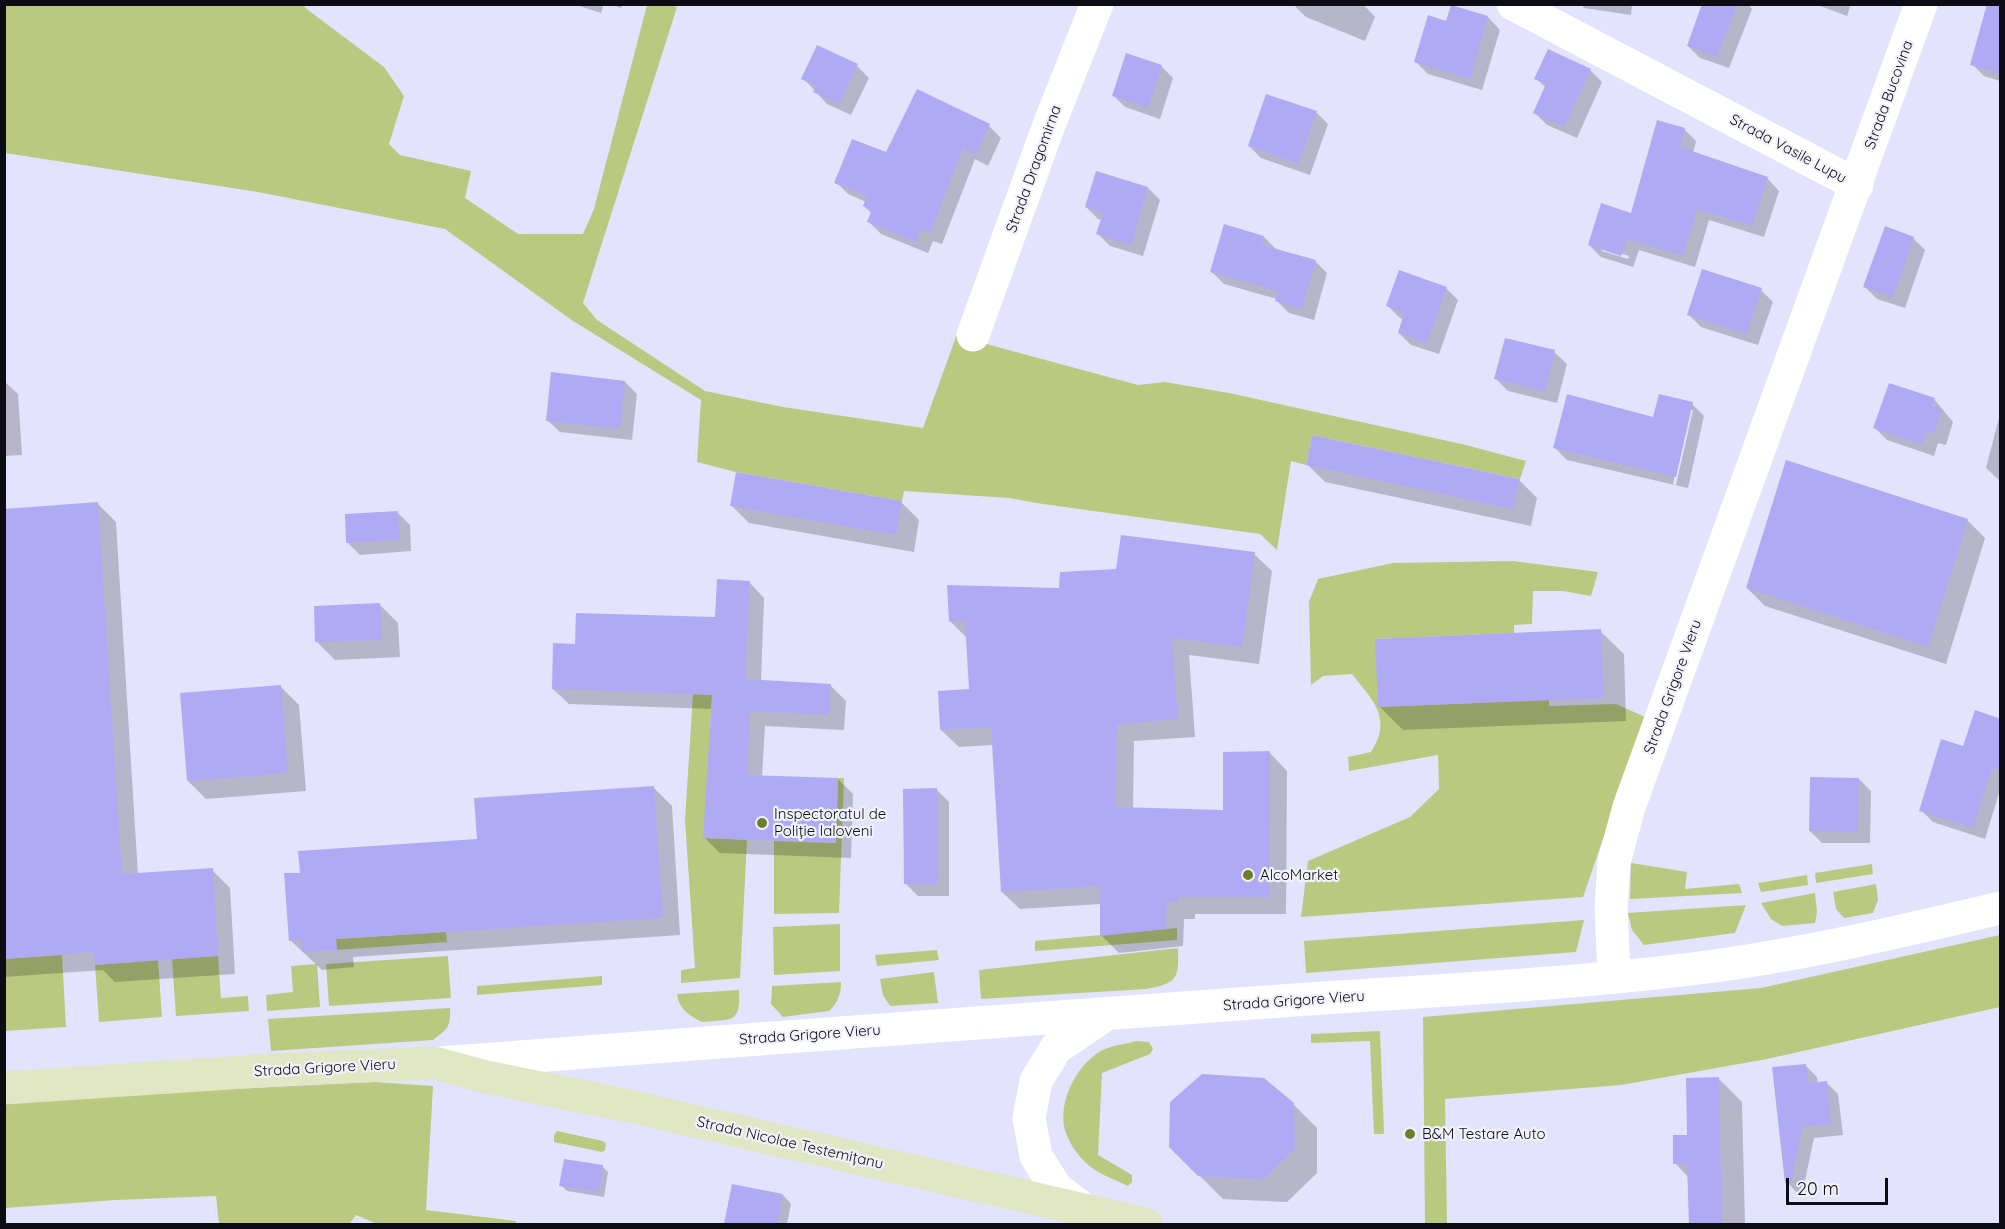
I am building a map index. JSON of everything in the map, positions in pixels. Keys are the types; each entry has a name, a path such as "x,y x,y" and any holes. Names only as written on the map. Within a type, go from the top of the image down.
{"main road":[{"name":"Strada Grigore Vieru","path":"4,1088 290,1069 434,1063"},
{"name":"Strada Nicolae Testemițanu","path":"434,1063 486,1077 624,1105 1146,1224"}],"street":[{"name":"Strada Dragomirna","path":"973,335 1049,125 1097,4"},
{"name":"Strada Vasile Lupu","path":"1513,4 1857,184 1727,540"},
{"name":"Strada Bucovina","path":"1857,184 1921,4"},
{"name":"Strada Grigore Vieru","path":"1614,977 1611,907 1614,862 1629,807 1727,540"},
{"name":"Strada Grigore Vieru","path":"434,1063 1614,977 1710,966 1818,947 2001,908"},
{"path":"1086,1211 1056,1188 1036,1156 1029,1118 1036,1081 1056,1048 1105,1015"}],"green space":[{"path":"4,5 303,5 384,67 404,96 389,144 400,155 471,171 465,198 518,234 583,234 594,209 647,5 671,5 677,7 583,303 597,320 705,391 783,407 923,428 957,334 1138,385 1165,382 1229,393 1466,445 1526,461 1520,479 1312,435 1306,465 1291,461 1277,550 1260,534 1009,498 904,491 902,501 736,472 697,462 701,400 573,321 445,229 258,192 5,153"},
{"path":"1513,561 1598,572 1591,596 1563,591 1533,591 1532,624 1514,625 1514,633 1376,639 1378,707 1549,700 1549,706 1616,704 1645,717 1583,897 1301,917 1308,861 1410,817 1439,789 1438,755 1349,771 1348,757 1371,752 1380,729 1380,719 1378,710 1352,674 1323,676 1311,685 1309,602 1318,579 1393,563"},
{"path":"693,694 712,695 704,838 747,840 740,978 681,983 681,970 695,968 685,820"},
{"path":"838,778 844,778 839,913 774,914 774,841 836,843"},
{"path":"1631,863 1687,872 1685,889 1739,884 1742,893 1630,899"},
{"path":"1872,864 1873,874 1816,883 1815,873"},
{"path":"1807,875 1808,885 1761,892 1758,883"},
{"path":"1876,884 1878,900 1873,913 1844,918 1836,909 1833,892"},
{"path":"1815,893 1817,912 1815,923 1782,926 1771,919 1761,903"},
{"path":"1746,905 1735,933 1644,945 1632,930 1628,913"},
{"path":"1584,920 1576,952 1306,973 1304,941"},
{"path":"840,924 840,971 774,975 773,927"},
{"path":"1177,928 1177,940 1035,951 1035,941"},
{"path":"446,932 447,942 337,950 336,939"},
{"path":"2000,935 2000,1007 1767,1059 1621,1085 1445,1099 1447,1224 1425,1224 1423,1017 1761,988"},
{"path":"1178,948 1176,973 1170,982 1164,985 1146,989 981,999 979,970"},
{"path":"937,950 939,960 877,966 875,955"},
{"path":"62,955 66,1027 5,1031 5,959"},
{"path":"218,956 221,998 248,996 249,1011 176,1016 172,959"},
{"path":"448,956 451,998 329,1006 326,964"},
{"path":"158,960 162,1017 99,1022 95,965"},
{"path":"317,964 320,1007 267,1011 266,995 293,992 291,966"},
{"path":"934,972 938,1003 890,1006 883,995 880,979"},
{"path":"602,976 602,985 477,995 477,986"},
{"path":"841,982 838,998 829,1011 783,1017 771,1004 772,986"},
{"path":"739,990 736,1014 732,1018 721,1021 702,1022 692,1017 680,1004 677,994"},
{"path":"450,1008 450,1020 447,1027 433,1040 271,1051 268,1019"},
{"path":"1380,1031 1384,1134 1374,1134 1370,1041 1311,1043 1311,1034"},
{"path":"1136,1041 1149,1042 1153,1049 1150,1054 1102,1073 1098,1155 1132,1175 1132,1182 1128,1186 1099,1172 1084,1161 1068,1138 1063,1119 1067,1095 1086,1063 1105,1049"},
{"path":"374,1082 433,1086 426,1210 516,1221 515,1224 377,1224 356,1215 349,1224 219,1224 216,1196 5,1208 4,1103"},
{"path":"557,1131 603,1141 606,1144 605,1150 602,1152 554,1142 554,1135"}],"building":[{"path":"1702,4 1737,4 1717,57 1687,46"},
{"path":"1987,4 2001,4 2001,74 1970,65"},
{"path":"1451,5 1488,16 1470,79 1414,62 1428,15 1446,21"},
{"path":"817,45 858,64 839,104 813,92 816,86 801,79"},
{"path":"1548,49 1591,69 1564,127 1533,113 1546,84 1534,79"},
{"path":"1126,53 1162,65 1148,108 1112,96"},
{"path":"917,89 990,124 976,155 963,148 930,233 921,230 916,242 867,222 872,210 863,206 867,196 834,183 852,139 886,152"},
{"path":"1266,94 1317,111 1298,164 1248,146"},
{"path":"1657,120 1685,128 1680,147 1768,177 1752,226 1697,209 1683,256 1627,239 1621,256 1588,245 1601,203 1631,213"},
{"path":"1096,171 1148,187 1131,245 1096,234 1103,213 1085,207"},
{"path":"1224,224 1264,236 1262,245 1316,260 1302,309 1275,301 1278,291 1210,272"},
{"path":"1885,226 1914,237 1893,297 1863,287"},
{"path":"1702,269 1762,288 1746,334 1687,315"},
{"path":"1399,270 1447,287 1427,343 1398,333 1404,313 1386,306"},
{"path":"1505,338 1555,350 1545,392 1494,379"},
{"path":"551,372 625,381 620,429 546,421"},
{"path":"1889,383 1935,398 1932,405 1942,409 1934,434 1926,432 1922,445 1873,428"},
{"path":"1567,394 1653,417 1659,394 1693,402 1676,477 1553,448"},
{"path":"1312,435 1520,479 1513,509 1306,465"},
{"path":"1786,460 1968,519 1928,647 1746,588"},
{"path":"736,472 902,501 896,535 730,506"},
{"path":"98,502 122,874 213,868 218,956 95,965 94,952 4,959 4,509"},
{"path":"398,511 400,540 346,543 345,514"},
{"path":"1121,535 1255,552 1242,647 1172,638 1178,719 1117,724 1116,807 1223,810 1223,752 1270,751 1269,897 1178,897 1178,902 1167,902 1166,929 1100,936 1100,886 1001,892 991,727 940,730 938,691 969,689 965,621 949,622 947,585 1059,588 1060,572 1116,569"},
{"path":"717,579 750,581 745,679 831,684 829,715 750,711 747,775 838,778 836,843 703,838 712,695 552,689 553,643 575,644 576,613 715,617"},
{"path":"380,603 382,640 315,642 314,606"},
{"path":"1601,629 1604,698 1378,707 1375,639"},
{"path":"281,685 288,773 187,781 180,693"},
{"path":"1975,710 2001,719 2001,771 1992,768 1973,828 1919,811 1941,739 1963,746"},
{"path":"1810,777 1859,778 1858,832 1809,831"},
{"path":"654,786 663,918 336,939 337,950 302,952 301,940 289,941 284,873 300,873 298,851 477,839 474,798"},
{"path":"937,788 938,884 904,884 903,789"},
{"path":"1806,1064 1808,1083 1827,1081 1831,1124 1802,1127 1791,1183 1785,1183 1772,1067"},
{"path":"1202,1074 1264,1078 1294,1103 1295,1149 1264,1179 1198,1176 1169,1147 1170,1102"},
{"path":"1719,1077 1722,1224 1689,1224 1687,1164 1673,1164 1673,1135 1687,1135 1686,1078"},
{"path":"564,1159 603,1165 599,1192 559,1186"},
{"path":"732,1184 783,1194 777,1224 724,1224"}],"place":[{"name":"Inspectoratul de Poliție Ialoveni","path":"762,823"},
{"name":"AlcoMarket","path":"1248,875"},
{"name":"B&M Testare Auto","path":"1410,1134"}]}
